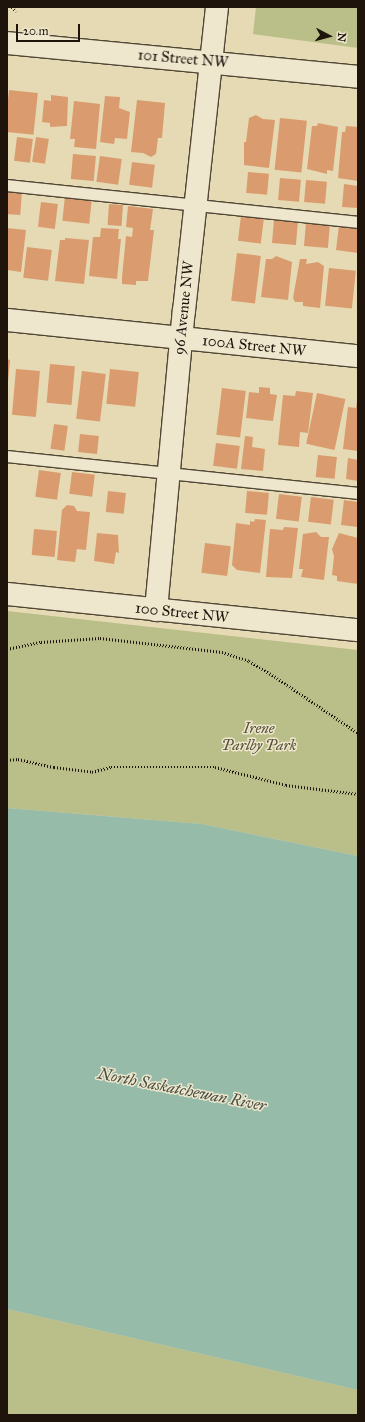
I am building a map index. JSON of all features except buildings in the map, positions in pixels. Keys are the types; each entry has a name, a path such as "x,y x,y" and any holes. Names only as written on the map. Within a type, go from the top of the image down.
{"street":[{"name":"96 Avenue NW","path":"156,610 194,205 217,7"},
{"name":"101 Street NW","path":"7,43 211,61 358,77"},
{"name":"100A Street NW","path":"7,320 358,356"},
{"name":"100 Street NW","path":"7,594 358,630"}],"lane":[{"path":"7,185 358,222"},
{"path":"7,456 358,493"}],"path":[{"path":"12,7 16,11"},
{"path":"7,649 41,642 100,638 222,652 249,661 278,678 343,725 358,733"},
{"path":"7,760 18,759 54,767 92,772 111,767 215,767 286,785 358,794"}],"green space":[{"path":"256,7 358,7 358,48 253,34"},
{"name":"Irene Parlby Park","path":"7,611 358,650 358,856 202,824 7,808"},
{"path":"7,1309 358,1390 358,1415 7,1415"}],"water":[{"name":"North Saskatchewan River","path":"7,808 202,824 358,856 358,1390 7,1309"}]}
